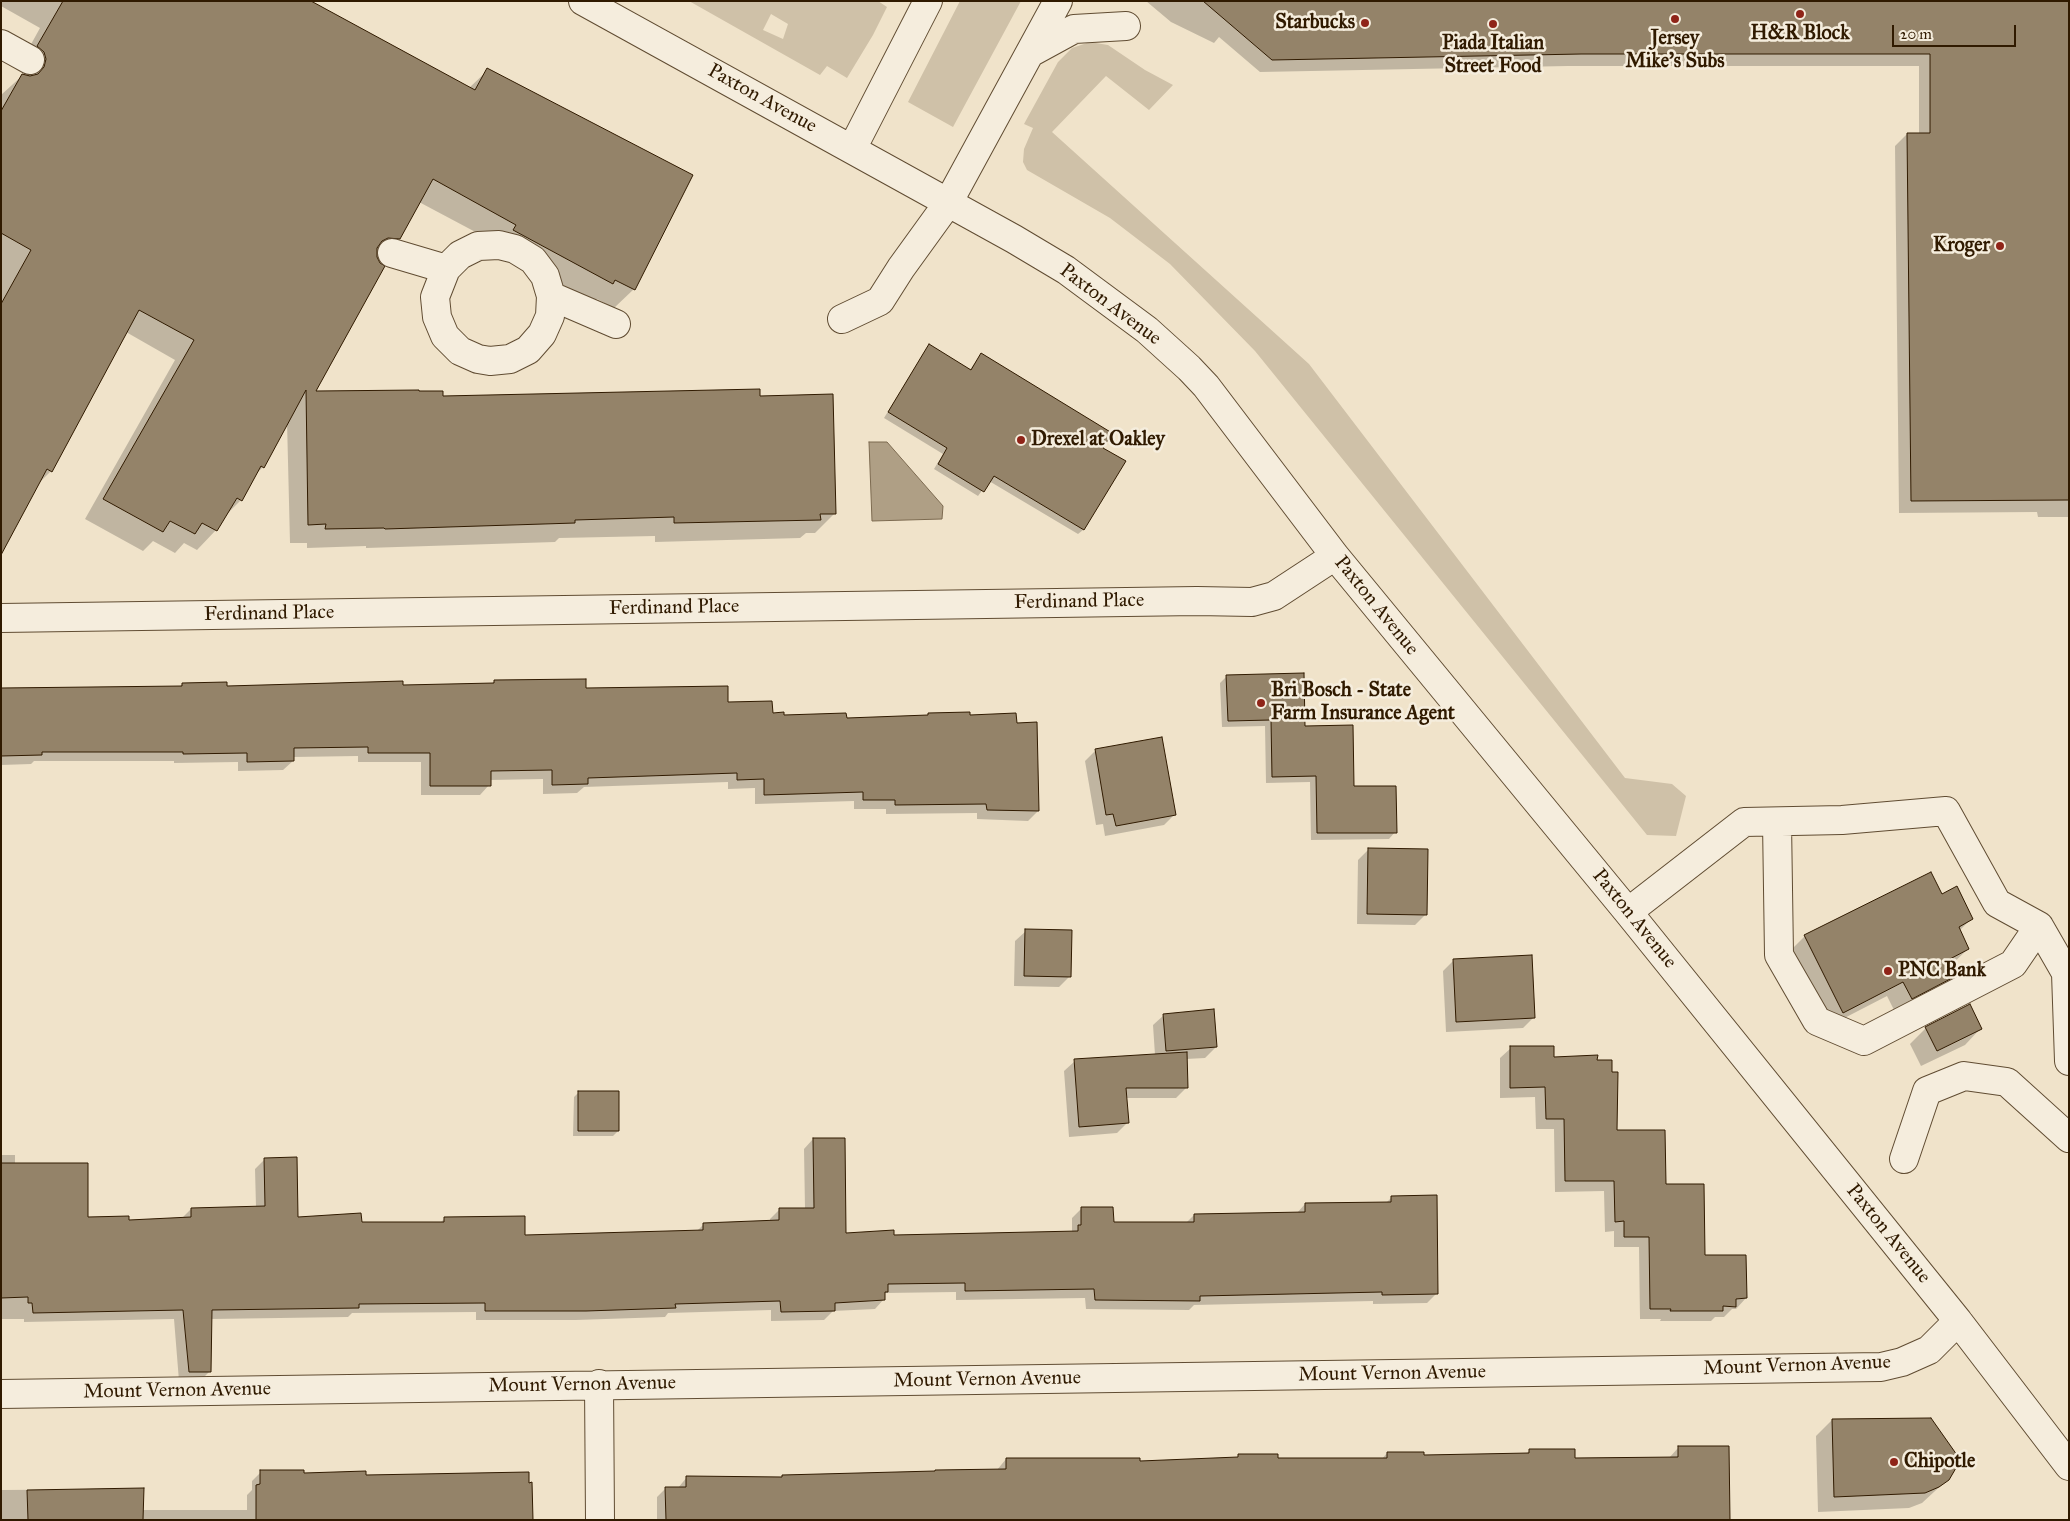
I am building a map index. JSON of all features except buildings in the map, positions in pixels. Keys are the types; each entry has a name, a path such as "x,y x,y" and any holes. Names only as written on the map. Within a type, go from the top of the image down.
{"street":[{"name":"Paxton Avenue","path":"583,1 1014,238 1066,270 1147,330 1189,368 1206,386 1335,556 1628,912 1958,1321 2069,1466"},
{"path":"852,149 928,1"},
{"path":"842,319 880,301 901,268 948,203 1058,1"},
{"path":"1030,53 1074,29 1126,26"},
{"path":"1,44 30,60"},
{"path":"499,244 516,249 533,260 545,276 551,296 550,316 542,334 528,350 510,359 490,361 478,359 460,351 445,336 437,317 435,297 446,270 460,255 478,246 499,244"},
{"path":"392,253 446,270"},
{"path":"551,296 616,324"},
{"name":"Ferdinand Place","path":"1,618 1167,601 1252,602 1274,596 1335,556"},
{"path":"1628,912 1744,822 1842,820 1946,811 1997,903 2039,926 2066,973 2069,1061"},
{"path":"1777,822 1779,955 1817,1021 1864,1041 2013,964 2039,926"},
{"path":"1904,1159 1927,1091 1964,1076 2006,1082 2069,1138"},
{"name":"Mount Vernon Avenue","path":"1,1394 1881,1367 1902,1362 1929,1350 1958,1321"},
{"path":"599,1384 600,1520"}],"shaded area":[{"path":"689,1 878,1 887,7 873,35 847,78 827,66 820,75","holes":["771,14 788,24 783,39 763,30"]},
{"path":"960,1 1021,1 953,127 908,102"},
{"path":"1090,42 1108,45 1145,70 1173,85 1149,110 1106,76 1052,132 1309,364 1625,778 1672,784 1686,796 1676,836 1647,835 1255,351 1170,264 1110,218 1027,170 1023,162 1024,149 1033,128 1024,124 1058,62 1072,48"},
{"path":"869,442 887,442 943,506 942,519 872,521"}],"place":[{"name":"H&R Block","path":"1800,14"},
{"name":"Jersey Mike's Subs","path":"1675,19"},
{"name":"Starbucks","path":"1365,23"},
{"name":"Piada Italian Street Food","path":"1493,24"},
{"name":"Kroger","path":"2000,246"},
{"name":"Drexel at Oakley","path":"1021,440"},
{"name":"Bri Bosch - State Farm Insurance Agent","path":"1261,703"},
{"name":"PNC Bank","path":"1888,971"},
{"name":"Chipotle","path":"1894,1462"}]}
